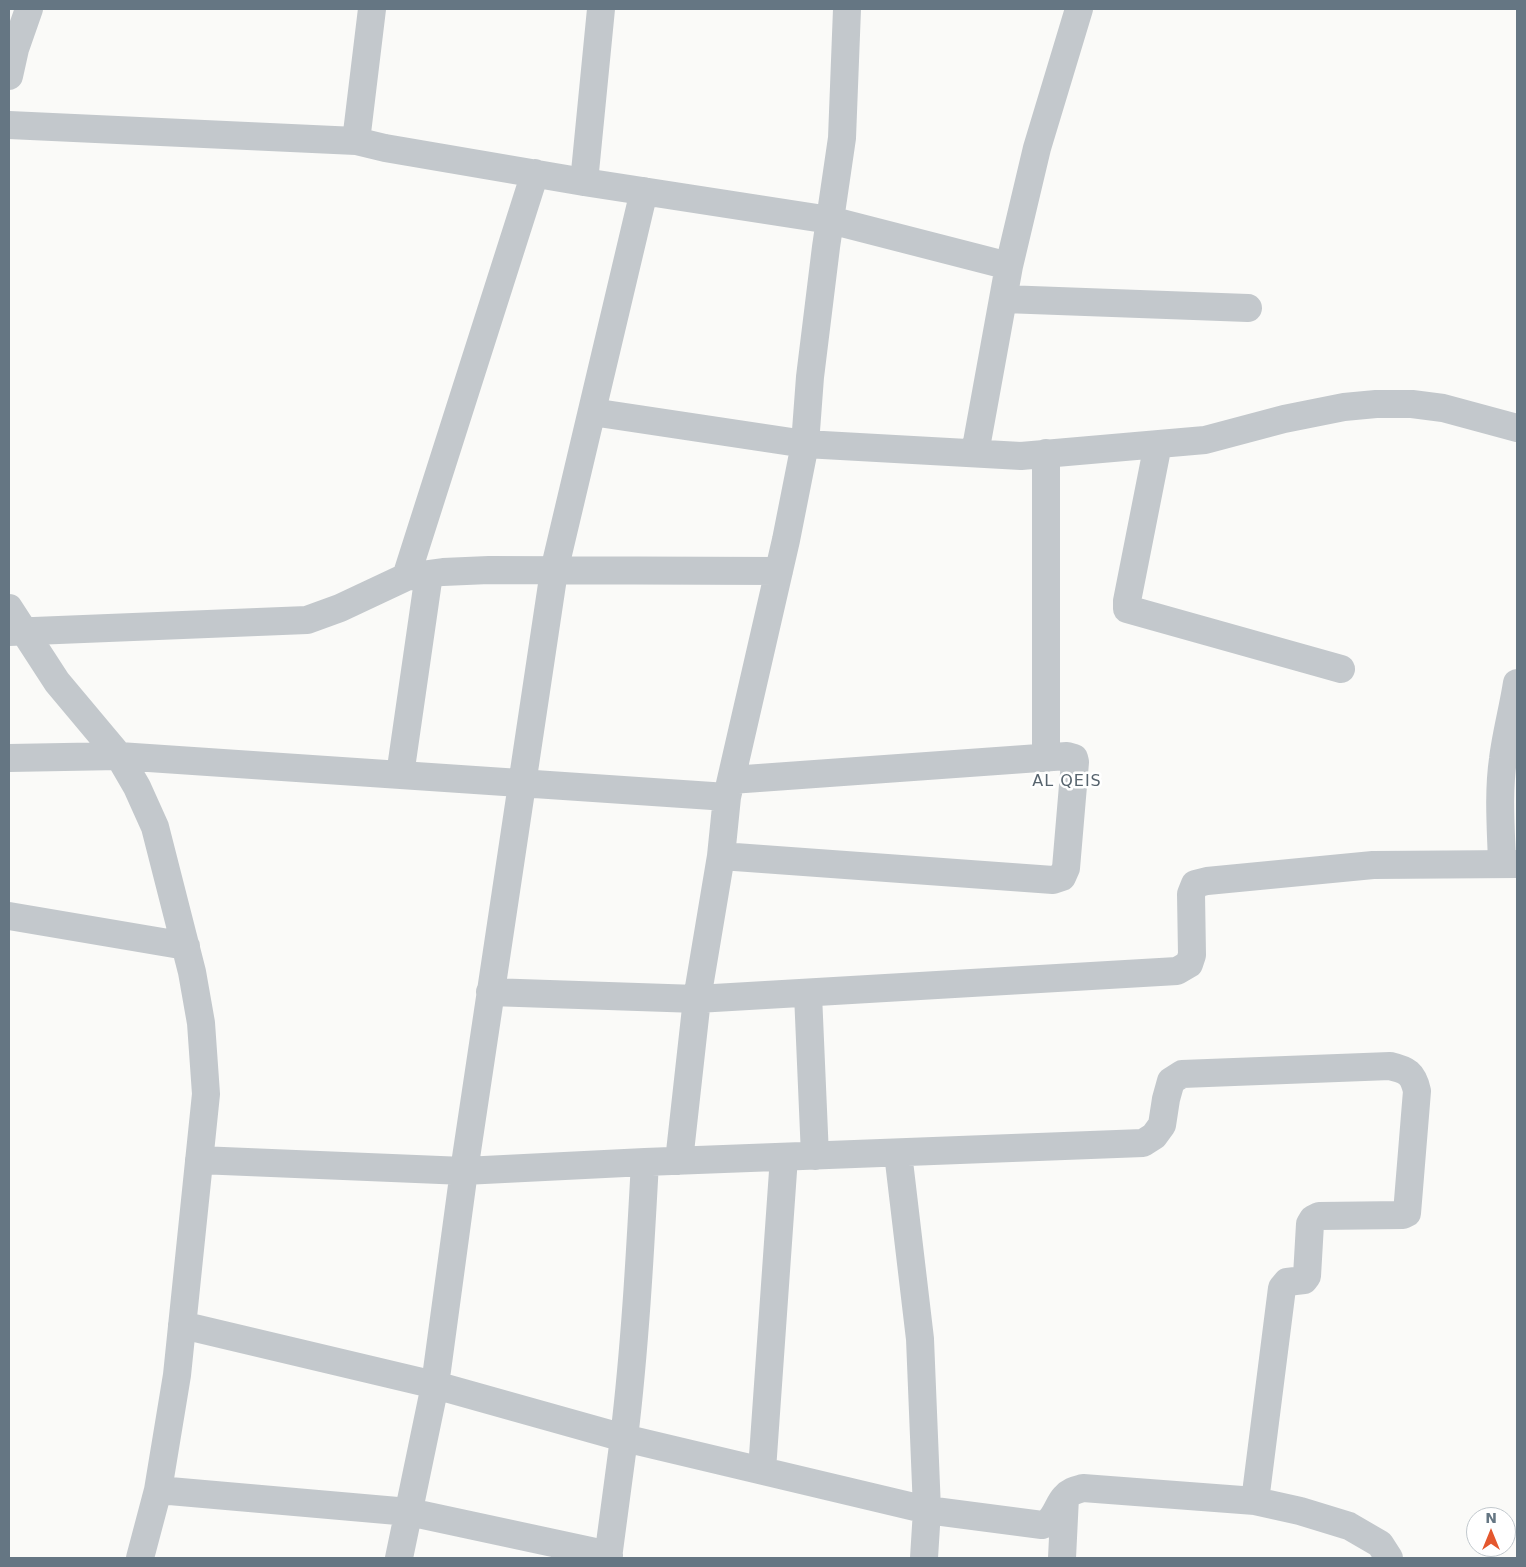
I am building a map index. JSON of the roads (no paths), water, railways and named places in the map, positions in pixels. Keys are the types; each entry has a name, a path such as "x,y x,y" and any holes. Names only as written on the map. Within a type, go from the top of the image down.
{"street":[{"path":"9,76 15,49 29,9"},
{"path":"356,141 372,9"},
{"path":"584,182 601,9"},
{"path":"679,1162 697,999 721,856 729,788 779,571 804,444 810,377 842,138 846,9"},
{"path":"975,453 1010,266 1037,148 1079,9"},
{"path":"9,125 356,141 385,148 584,182 830,220 1010,266"},
{"path":"400,775 418,575 535,173"},
{"path":"399,1558 435,1385 490,992 554,570 644,191"},
{"path":"1004,299 1248,308"},
{"path":"592,412 804,444 1021,456 1205,440 1284,419 1344,407 1376,404 1412,404 1443,408 1517,428"},
{"path":"1158,444 1127,609 1341,669"},
{"path":"1046,453 1046,758"},
{"path":"13,623 308,620 418,575 489,570 779,571"},
{"path":"13,623 57,682 119,756 137,787 154,827 186,946 201,1023 206,1094 177,1375 158,1490 140,1558"},
{"path":"490,992 697,999 1177,971 1189,964 1192,955 1191,894 1195,884 1207,881 1373,866 1510,864 1500,813 1501,785 1503,760 1517,683"},
{"path":"9,758 119,756 522,783 729,788 1046,758 1071,756 1074,758 1066,868 1062,877 1053,880 721,856"},
{"path":"9,916 186,946"},
{"path":"808,994 814,1156"},
{"path":"199,1160 464,1171 645,1162 1143,1143 1154,1136 1162,1125 1171,1081 1182,1074 1390,1066 1405,1069 1414,1079 1417,1091 1407,1213 1403,1215 1319,1216 1312,1219 1310,1224 1307,1276 1304,1280 1287,1282 1282,1288 1256,1501"},
{"path":"898,1153 920,1339 927,1510 924,1558"},
{"path":"762,1470 784,1157"},
{"path":"158,1490 409,1512 608,1556 624,1438 639,1266 645,1162"},
{"path":"182,1325 435,1385 624,1438 927,1510 1042,1525 1050,1520 1065,1497 1073,1490 1083,1488 1256,1501 1300,1511 1349,1526 1380,1544 1390,1558"},
{"path":"1062,1558 1065,1497"}],"district":[{"name":"AL QEIS","path":"1067,782"}]}
